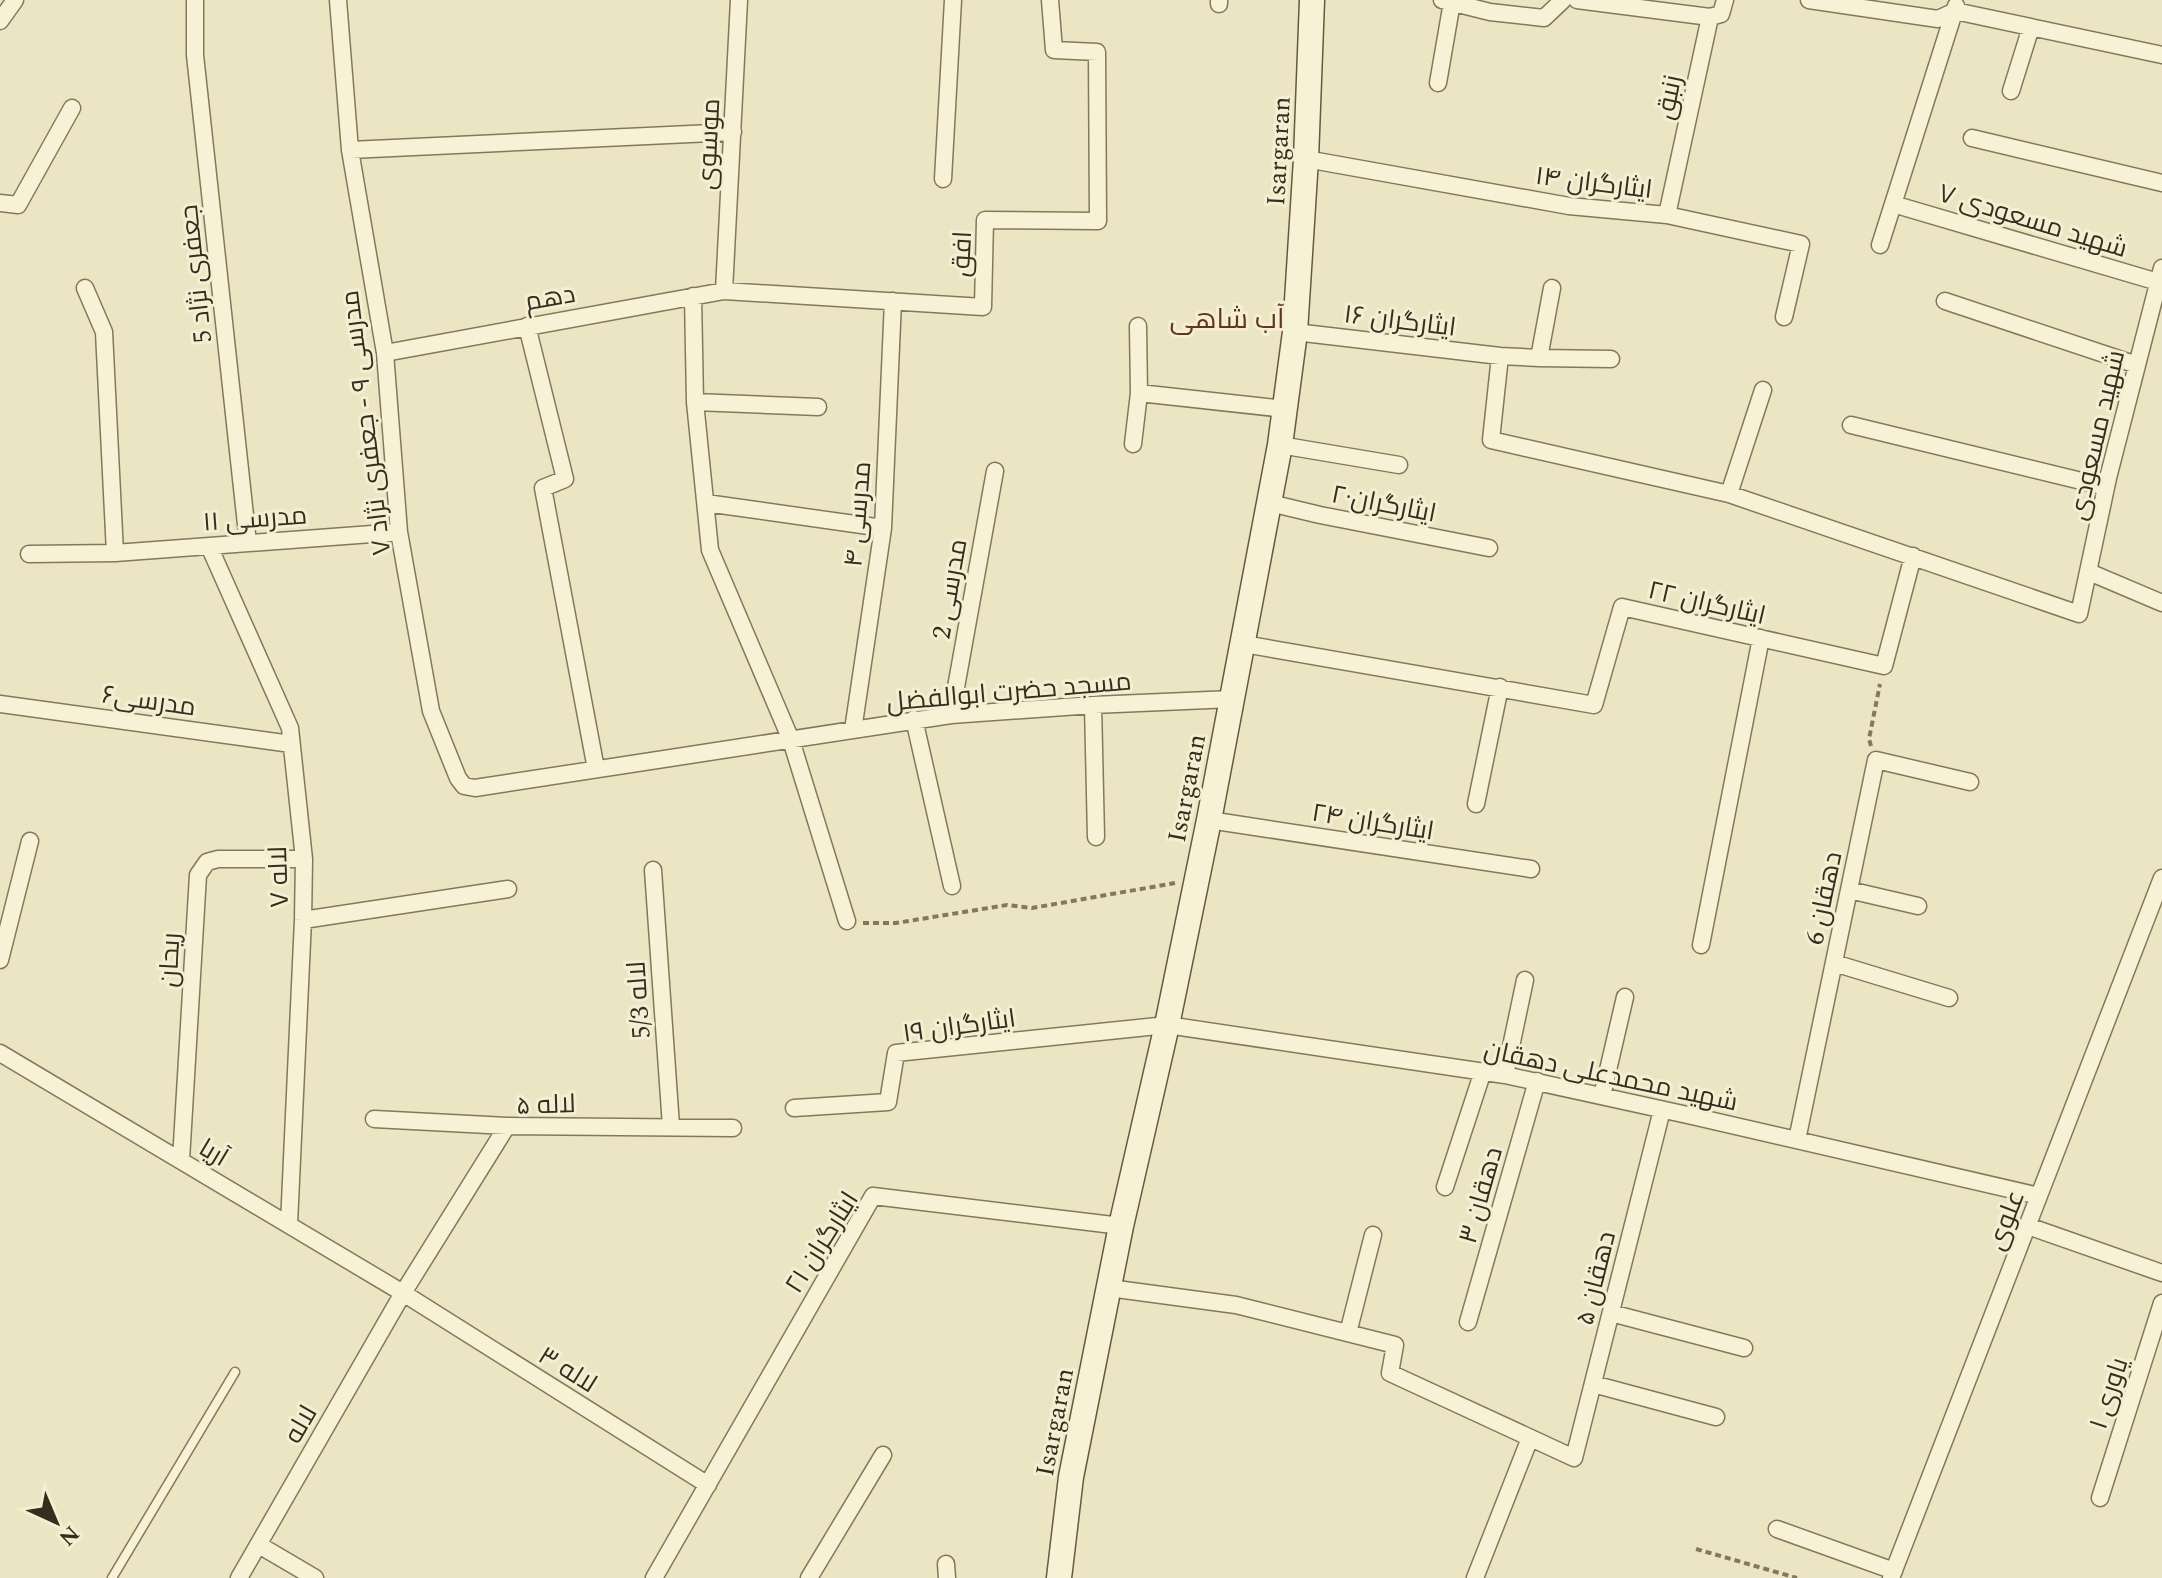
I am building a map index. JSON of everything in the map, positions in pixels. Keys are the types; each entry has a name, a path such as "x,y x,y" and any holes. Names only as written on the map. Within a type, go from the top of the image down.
{"main road":[{"name":"Isargaran","path":"1059,1578 1071,1477 1121,1226 1197,880 1280,445 1295,332 1312,0"}],"street":[{"path":"0,21 15,0"},
{"name":"جعفری نژاد 5","path":"195,0 195,55 248,543"},
{"name":"مدرسی ۹ - جعفری نژاد ۷","path":"338,0 350,150 385,353 399,532 431,711 464,786"},
{"name":"موسوی","path":"724,291 739,0"},
{"path":"943,179 953,0"},
{"name":"افق","path":"724,291 983,307 985,220 1098,221 1097,52 1054,50 1050,0"},
{"path":"1438,83 1447,1 1490,6 1544,18 1563,0"},
{"path":"1577,0 1710,17"},
{"name":"زنبق","path":"1667,215 1710,17 1721,14 1725,0"},
{"path":"1809,0 1938,19 1956,5"},
{"path":"1956,5 2031,27 2162,55"},
{"path":"1880,245 1956,5"},
{"path":"2011,91 2031,27"},
{"path":"0,203 18,205 72,108"},
{"path":"350,150 733,132"},
{"path":"1972,138 2162,183"},
{"name":"ایثارگران ۱۴","path":"1306,159 1569,206 1667,215 1801,244 1784,317"},
{"name":"شهید مسعودی ۷","path":"1893,204 2160,275"},
{"name":"شهید مسعودی","path":"1913,556 2079,614 2106,487 2160,275"},
{"path":"85,288 104,332 115,553"},
{"path":"1539,358 1552,288"},
{"name":"دهم","path":"385,353 724,291"},
{"path":"693,296 695,402 710,550 791,740 847,921"},
{"name":"مدرسی ۴","path":"853,730 883,528 893,301"},
{"path":"1945,301 2137,365"},
{"path":"527,326 565,479 543,488 596,769"},
{"path":"1133,444 1139,393 1138,326"},
{"name":"ایثارگران ۱۶","path":"1295,332 1500,356 1611,359"},
{"path":"1500,356 1491,440 1729,494 1913,556 1884,666"},
{"path":"1729,494 1763,390"},
{"path":"1139,393 1285,409"},
{"path":"695,402 818,407"},
{"path":"1851,425 2106,487"},
{"path":"1280,445 1399,465"},
{"name":"مدرسی 2","path":"951,715 995,471"},
{"path":"706,503 883,528"},
{"name":"۲۰ایثارگران","path":"1270,503 1489,548"},
{"name":"مدرسی ۱۱","path":"29,554 115,553 399,532"},
{"name":"لاله ۷","path":"209,546 290,728 304,859 289,1224"},
{"path":"2089,572 2162,603"},
{"name":"ایثارگران ۲۲","path":"1244,644 1594,705 1622,607 1884,666"},
{"path":"1701,945 1761,638"},
{"path":"1476,804 1500,687"},
{"name":"مسجد حضرت ابوالفضل","path":"464,786 475,788 914,719 1093,705 1232,699"},
{"name":"مدرسی۶","path":"0,704 291,744"},
{"path":"1093,705 1096,837"},
{"path":"914,719 952,886"},
{"path":"1876,760 1970,782"},
{"name":"دهقان 6","path":"1797,1140 1876,760"},
{"name":"ایثارگران ۲۴","path":"1209,820 1531,869"},
{"path":"0,960 30,841"},
{"name":"ریحان","path":"181,1160 198,875 207,862 218,859 304,859"},
{"name":"لاله 5/3","path":"653,870 671,1126"},
{"name":"علوی","path":"1892,1574 2162,878"},
{"path":"303,920 508,889"},
{"path":"1849,890 1918,906"},
{"path":"1834,963 1949,998"},
{"path":"1505,1075 1525,980"},
{"path":"1602,1096 1625,997"},
{"name":"شهید محمدعلی دهقان","path":"1167,1025 1537,1081 2039,1196"},
{"name":"ایثارگران ۱‍۹","path":"794,1108 888,1102 896,1053 1167,1025"},
{"name":"آریا","path":"0,1053 403,1293"},
{"path":"1445,1187 1483,1071"},
{"name":"دهقان ۳","path":"1468,1322 1537,1081"},
{"name":"دهقان ۵","path":"1530,1438 1574,1458 1662,1110"},
{"path":"374,1119 507,1126"},
{"name":"لاله ۵","path":"403,1293 507,1126 733,1128"},
{"name":"ایثارگران ۲۱","path":"708,1485 873,1196 1121,1226"},
{"path":"2028,1226 2162,1273"},
{"path":"1348,1333 1373,1235"},
{"path":"1109,1288 1236,1305 1395,1345 1390,1373 1530,1438 1475,1578"},
{"name":"لاله ۳","path":"403,1293 708,1485"},
{"name":"لاله","path":"239,1578 403,1293"},
{"name":"یاوری ۱","path":"2100,1498 2162,1303"},
{"path":"1611,1313 1744,1348"},
{"path":"1593,1384 1716,1417"},
{"path":"809,1578 883,1455"},
{"path":"654,1578 708,1485"},
{"path":"1777,1529 1892,1574"},
{"path":"259,1545 315,1578"}],"lane":[{"path":"112,1578 235,1372"}],"path":[{"path":"1876,760 1869,739 1884,666"},
{"path":"847,921 896,923 1007,905 1032,908 1197,880"},
{"path":"1696,1549 1797,1578"}],"district":[{"name":"آب شاهی","path":"1227,318"}]}
